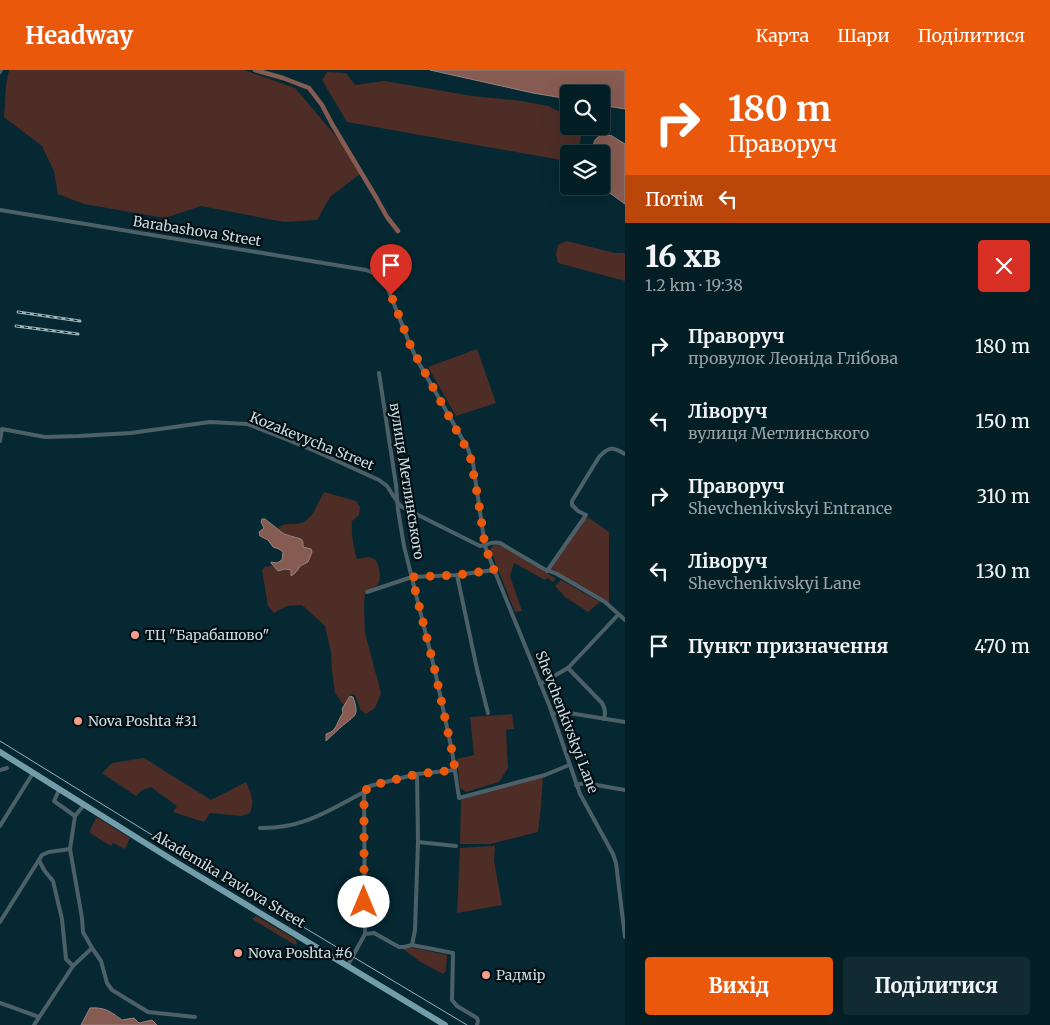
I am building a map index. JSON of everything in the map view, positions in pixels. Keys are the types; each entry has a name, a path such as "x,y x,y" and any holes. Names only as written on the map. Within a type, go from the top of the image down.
{"main road":[{"name":"Akademika Pavlova Street","path":"0,752 174,861 445,1025"}],"street":[{"name":"Barabashova Street","path":"0,210 366,270 378,275 386,284"},
{"name":"Shevchenkivskyi Lane","path":"386,284 411,347 470,455 485,546 552,714 580,794 613,854 616,863 625,937"},
{"name":"вулиця Метлинського","path":"379,373 404,546 435,671 452,751 459,798 544,775 569,765"},
{"name":"Kozakevycha Street","path":"0,441 2,429 45,437 131,433 210,422 246,424 298,444 380,480 387,486 402,507 480,546 485,546"},
{"path":"545,570 586,515 578,511 572,505 572,501 599,457 610,448 625,454"},
{"path":"485,546 493,542 500,543 605,602 625,620"},
{"path":"367,592 412,577 457,575 494,570"},
{"path":"457,575 488,713"},
{"path":"540,684 568,668 618,614"},
{"path":"568,668 602,703 606,713 604,719"},
{"path":"552,714 563,712 625,722"},
{"path":"0,770 7,768"},
{"path":"260,828 288,826 316,818 364,792 370,786 417,774 455,770"},
{"path":"0,826 32,773"},
{"path":"412,944 415,930 418,842 417,774"},
{"path":"576,784 585,783 625,790"},
{"path":"59,790 54,801 75,816"},
{"path":"348,965 365,934 364,792"},
{"path":"84,805 75,816 70,849 83,932 101,961 107,983 112,990 148,1012 195,1017"},
{"path":"418,842 456,846"},
{"path":"0,922 42,855 70,849"},
{"path":"39,860 53,881 62,919 66,959 73,966"},
{"path":"365,934 374,933 399,946 412,944 453,952 452,1000 457,1006 476,1017 478,1023 484,1025"},
{"path":"34,1025 73,966 92,948"},
{"path":"0,1003 39,1017"}],"shaded area":[{"path":"9,70 244,70 295,88 345,147 360,174 330,197 317,220 284,222 201,206 165,218 84,204 58,194 54,171 42,146 4,117"},
{"path":"430,70 625,71 625,109 610,106 610,85 560,85 560,98"},
{"path":"327,72 346,73 355,85 385,81 472,96 522,101 548,106 560,112 560,135 581,135 580,143 579,145 560,145 560,160 347,122 322,80"},
{"path":"602,135 608,135 625,144 625,204 610,193 610,145 593,145 597,138"},
{"path":"567,241 615,253 625,253 625,281 558,263 556,254 558,245"},
{"path":"477,349 496,403 456,416 428,367"},
{"path":"324,492 356,501 360,507 359,515 352,521 352,531 357,559 369,557 376,560 380,573 380,580 377,585 365,592 365,633 381,693 375,708 366,714 360,709 355,695 350,694 346,704 343,704 335,693 331,652 325,626 302,605 287,606 274,613 268,606 262,570 265,567 272,566 278,571 288,569 291,571 291,576 300,566 308,562 312,552 311,549 303,548 303,542 297,537 284,534 278,528 284,525 298,524 309,518"},
{"path":"589,518 609,532 609,604 549,570 585,519"},
{"path":"262,519 265,519 284,534 301,539 303,547 311,549 312,552 308,562 300,566 291,576 291,570 278,571 271,563 277,563 282,560 283,552 273,547 268,540 260,536 259,532 264,528 261,522"},
{"path":"495,544 502,546 555,578 552,582 548,578 545,580 514,563 510,576 522,611 515,612 490,549"},
{"path":"561,580 600,602 588,612 565,597 555,586"},
{"path":"350,696 353,697 355,704 355,715 326,741 326,734 335,728 343,713 342,709"},
{"path":"512,714 514,729 506,730 508,768 499,782 466,792 460,788 457,759 474,755 470,717"},
{"path":"144,758 211,800 246,782 252,801 250,813 241,816 210,813 204,822 173,812 177,806 151,787 142,790 136,796 102,773 112,763"},
{"path":"543,776 538,832 490,844 460,844 461,800"},
{"path":"96,818 130,838 125,849 113,843 111,846 90,833"},
{"path":"495,846 494,861 502,905 457,913 460,848"},
{"path":"256,916 295,939 297,943 295,945 252,919"},
{"path":"409,947 447,955 446,971 443,974 419,961 403,949"},
{"path":"90,1008 107,1010 122,1020 134,1018 139,1023 152,1020 157,1025 81,1025"}],"waterway":[{"path":"255,70 309,88 322,105 387,217 398,231"}],"tram line":[{"path":"0,741 228,882 467,1025"}],"railway":[{"path":"18,312 80,321"},
{"path":"16,326 78,334"}],"place":[{"name":"ТЦ \"Барабашово\"","path":"135,635"},
{"name":"Nova Poshta #31","path":"78,721"},
{"name":"Nova Poshta #6","path":"238,953"},
{"name":"Радмір","path":"486,975"}],"route":[{"path":"364,902 364,792 366,789 370,786 417,774 455,770 435,671 412,577 457,575 494,570 485,546 473,463 468,449 416,358 406,338 391,295"}]}
